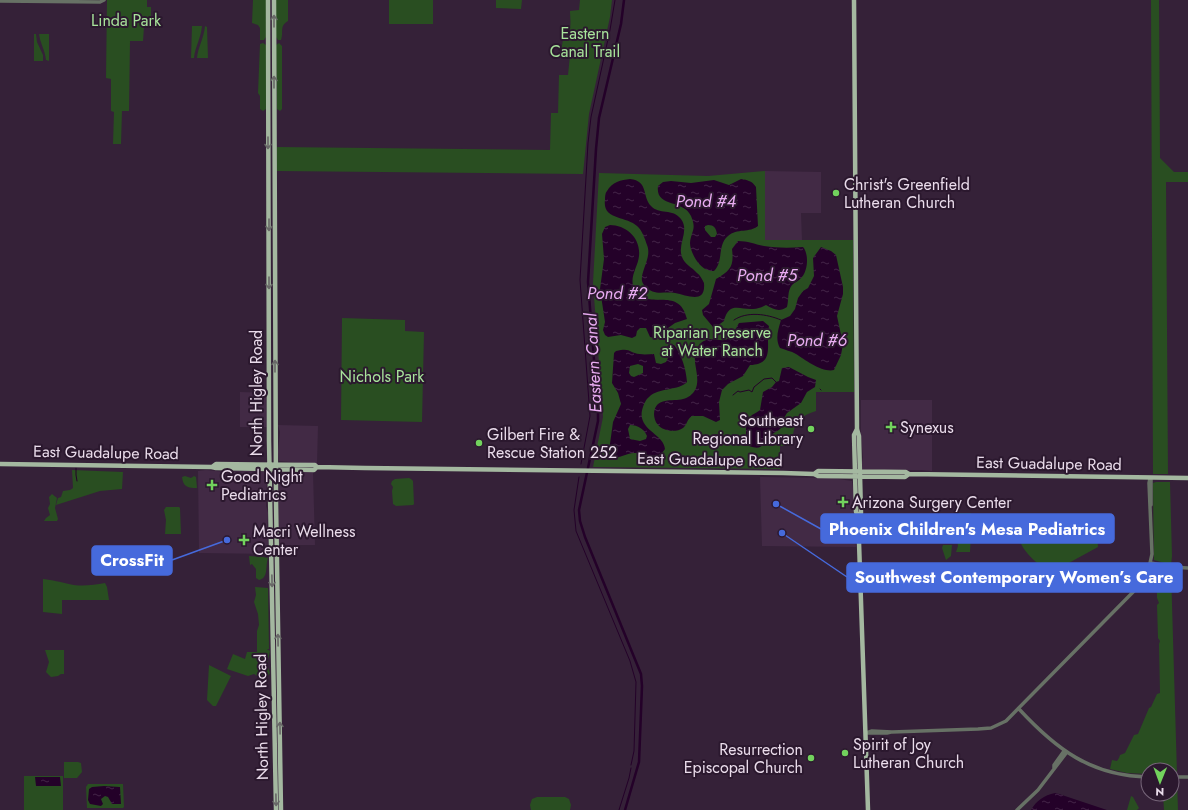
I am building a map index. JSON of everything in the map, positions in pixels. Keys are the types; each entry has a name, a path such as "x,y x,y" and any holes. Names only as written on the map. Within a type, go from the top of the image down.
{"main road":[{"name":"North Higley Road","path":"268,0 270,467 276,810"},
{"name":"North Higley Road","path":"274,0 276,542 281,810"},
{"path":"854,0 857,436 859,440 856,512 858,515 868,810"},
{"path":"857,428 854,435 857,474"},
{"name":"East Guadalupe Road","path":"0,464 212,467 216,464 314,470 317,467 814,474 818,476 906,472 909,474 1188,478"},
{"path":"271,542 276,542"}],"street":[{"path":"0,1 100,2 104,0"},
{"path":"866,733 991,728 1006,721 1141,584 1151,563 1150,478"},
{"path":"1151,563 1171,567 1188,568"},
{"path":"1019,709 1065,751 1085,762 1105,770 1140,776"},
{"path":"1017,810 1038,790 1065,751"}],"shaded area":[{"path":"765,171 821,172 821,213 801,213 802,240 765,240"},
{"path":"240,392 266,393 267,427 240,427"},
{"path":"861,400 932,400 932,471 863,470 861,467 863,457 861,437"},
{"path":"278,425 318,426 317,464 279,461 278,451 280,432"},
{"path":"206,470 226,472 264,472 267,474 266,506 268,513 267,531 269,554 199,553 198,471"},
{"path":"281,471 313,472 315,545 279,545 278,476"},
{"path":"760,477 832,478 852,481 856,547 762,546"}],"green space":[{"name":"Linda Park","path":"107,0 147,0 147,7 151,7 151,24 146,22 143,41 130,41 129,111 122,111 121,144 113,144 114,112 111,111 111,79 106,78"},
{"path":"253,0 266,0 266,37 264,40 260,40 260,28 258,25 252,23"},
{"path":"276,0 288,0 288,21 283,27 281,40 278,40 276,37"},
{"path":"389,0 433,0 433,24 389,24"},
{"path":"496,0 522,0 521,9 496,8"},
{"name":"Eastern Canal Trail","path":"580,0 612,0 610,17 589,114 583,174 277,171 277,147 550,150 551,113 558,113 559,75 568,75 570,55 566,50 561,50 564,35 570,28 570,11 579,10"},
{"path":"1151,0 1159,0 1160,158 1174,172 1188,172 1188,182 1166,182 1168,474 1153,474"},
{"path":"192,26 202,26 194,58 191,58"},
{"path":"205,26 207,27 208,58 197,58 203,35"},
{"path":"34,34 36,34 37,42 43,55 43,61 34,61"},
{"path":"39,34 49,34 49,61 46,60"},
{"path":"263,43 266,45 266,109 263,111 260,109 260,96 258,93 260,44"},
{"path":"279,43 282,46 282,109 280,111 277,109 276,45"},
{"name":"Riparian Preserve at Water Ranch","path":"765,171 765,240 853,240 854,392 816,392 816,411 804,416 797,423 793,433 792,446 780,446 780,469 593,467 603,417 593,283 599,173 708,176"},
{"name":"Nichols Park","path":"342,318 405,320 405,331 424,332 422,422 341,420"},
{"path":"72,470 123,472 122,489 100,491 56,505 58,498 61,497 63,491 73,488"},
{"path":"185,476 191,478 194,476 196,477 197,488 185,485 182,477"},
{"path":"409,478 413,481 414,504 396,506 393,504 392,481 395,479"},
{"path":"1170,482 1171,565 1154,560 1153,483"},
{"path":"52,494 57,498 55,508 58,519 57,521 44,521 50,515 48,508 50,504 49,497"},
{"path":"166,507 180,508 181,534 165,534 166,520 164,510"},
{"path":"957,513 971,513 971,525 956,525"},
{"path":"1018,531 1045,532 1053,536 1070,535 1077,532 1097,531 1098,547 1065,565 1053,576 1025,551 1019,538"},
{"path":"958,532 969,532 971,534 970,552 956,552 958,546 956,534"},
{"path":"943,545 952,545 951,556 946,560 942,548"},
{"path":"249,556 268,558 265,574 262,579 259,580 256,578 256,569 252,564 250,565"},
{"path":"1153,566 1171,570 1177,762 1140,762 1140,774 1127,773 1110,769 1112,760 1117,761 1120,755 1125,753 1134,735 1138,734 1149,708 1151,707 1157,694 1160,693 1160,641 1158,638 1157,605 1159,603 1157,598 1157,577 1151,577 1149,575"},
{"path":"43,579 74,585 105,583 109,600 62,600 62,614 43,612"},
{"path":"255,587 268,588 269,649 267,649 270,651 267,664 270,673 268,676 257,676 254,674 248,676 227,669 233,654 245,659 247,652 257,652 257,631 259,625 258,614 254,602 256,595"},
{"path":"45,650 64,650 64,674 51,677 46,672 49,662"},
{"path":"209,665 231,676 216,706 213,706 207,700"},
{"path":"64,762 81,763 82,772 77,778 64,778"},
{"path":"24,776 63,776 63,810 24,810"},
{"path":"88,784 123,784 124,807 87,808 86,787"},
{"path":"1131,796 1139,808 1137,810 1127,810"},
{"path":"537,797 565,797 569,799 571,805 570,810 531,810 530,805 532,799"},
{"path":"1164,802 1178,802 1178,810 1164,810"}],"water":[{"path":"630,179 636,180 643,186 648,202 654,209 670,212 681,219 684,228 681,247 683,260 699,275 704,283 704,290 699,296 690,297 675,293 659,293 648,289 644,285 642,277 648,256 648,250 643,235 637,226 611,214 607,211 605,206 605,194 611,185"},
{"name":"Pond #4","path":"741,179 750,181 756,187 758,226 735,232 728,236 723,244 717,267 714,271 710,271 698,263 690,247 694,228 691,216 682,207 661,198 658,193 658,186 663,182 671,181 691,183 714,180 729,185","holes":["710,225 716,230 717,234 715,237 711,237 705,230 705,226"]},
{"name":"Pond #2","path":"610,225 622,227 627,230 635,238 638,244 639,256 633,276 633,284 639,295 654,300 670,300 677,303 683,309 687,319 675,323 654,338 650,337 646,328 640,328 637,331 636,336 632,338 621,335 608,337 605,335 603,330 605,322 600,289 604,259 602,234 605,227"},
{"name":"Pond #5","path":"738,241 774,247 803,247 807,258 806,270 801,278 790,287 787,307 784,309 774,309 766,305 755,309 732,309 726,315 724,321 713,327 703,315 702,310 709,304 716,279 725,273 732,264 732,249"},
{"name":"Pond #6","path":"821,247 836,255 843,287 843,294 837,316 843,344 841,355 834,370 825,370 820,368 794,353 780,348 777,338 781,320 790,316 795,309 798,298 803,291 808,288 814,276 813,258"},
{"path":"763,321 769,326 768,352 766,357 758,364 750,365 743,376 728,384 722,390 719,402 720,420 716,422 703,416 692,416 680,430 670,431 660,427 654,418 655,408 658,404 665,401 685,398 690,396 695,390 697,380 695,353 701,343 709,339 726,340 732,335 739,323"},
{"path":"669,345 674,345 683,362 687,382 679,387 663,390 653,394 647,399 643,407 643,421 646,426 660,439 665,449 662,453 655,456 634,453 612,457 609,451 613,422 621,404 618,393 612,383 614,353 616,351 625,350 642,354 654,354 656,363 661,364 666,362 668,358 662,349","holes":["638,364 643,366 643,373 634,377 631,376 629,373 630,366","630,425 642,429 647,436 646,439 640,441 630,439 628,429"]},
{"path":"789,367 816,380 815,387 807,392 801,403 787,413 782,427 773,433 762,446 757,448 749,446 746,426 749,418 760,410 763,392 779,381 782,368"},
{"path":"35,777 60,777 61,786 36,786"},
{"path":"92,787 120,787 121,804 112,804 108,797 105,796 101,799 103,804 101,806 90,804 88,800 89,789"},
{"path":"1055,793 1107,810 1031,810 1041,799 1047,795"}],"waterway":[{"path":"581,464 590,416 580,280 588,143 591,117 615,0"},
{"name":"Eastern Canal","path":"624,0 621,24 599,118 596,149 588,282 598,421 579,510 580,521 585,537 641,674 642,686 639,762 625,810"},
{"path":"734,320 751,314 770,316 781,320"},
{"path":"733,395 738,391 749,390 752,392 754,387 764,379 772,378 776,382"},
{"path":"76,468 77,481"},
{"path":"579,477 574,510 576,531 630,661 636,682 634,751 631,765"},
{"path":"619,810 631,768"}],"place":[{"name":"Christ's Greenfield Lutheran Church","path":"836,193"},
{"name":"Synexus","path":"891,427"},
{"name":"Southeast Regional Library","path":"811,429"},
{"name":"Gilbert Fire & Rescue Station 252","path":"479,443"},
{"name":"Good Night Pediatrics","path":"212,485"},
{"name":"Arizona Surgery Center","path":"843,502"},
{"name":"Phoenix Children's Mesa Pediatrics","path":"776,504"},
{"name":"Southwest Contemporary Women’s Care","path":"782,533"},
{"name":"CrossFit","path":"227,540"},
{"name":"Macri Wellness Center","path":"244,540"},
{"name":"Spirit of Joy Lutheran Church","path":"845,753"},
{"name":"Resurrection Episcopal Church","path":"811,758"}]}
